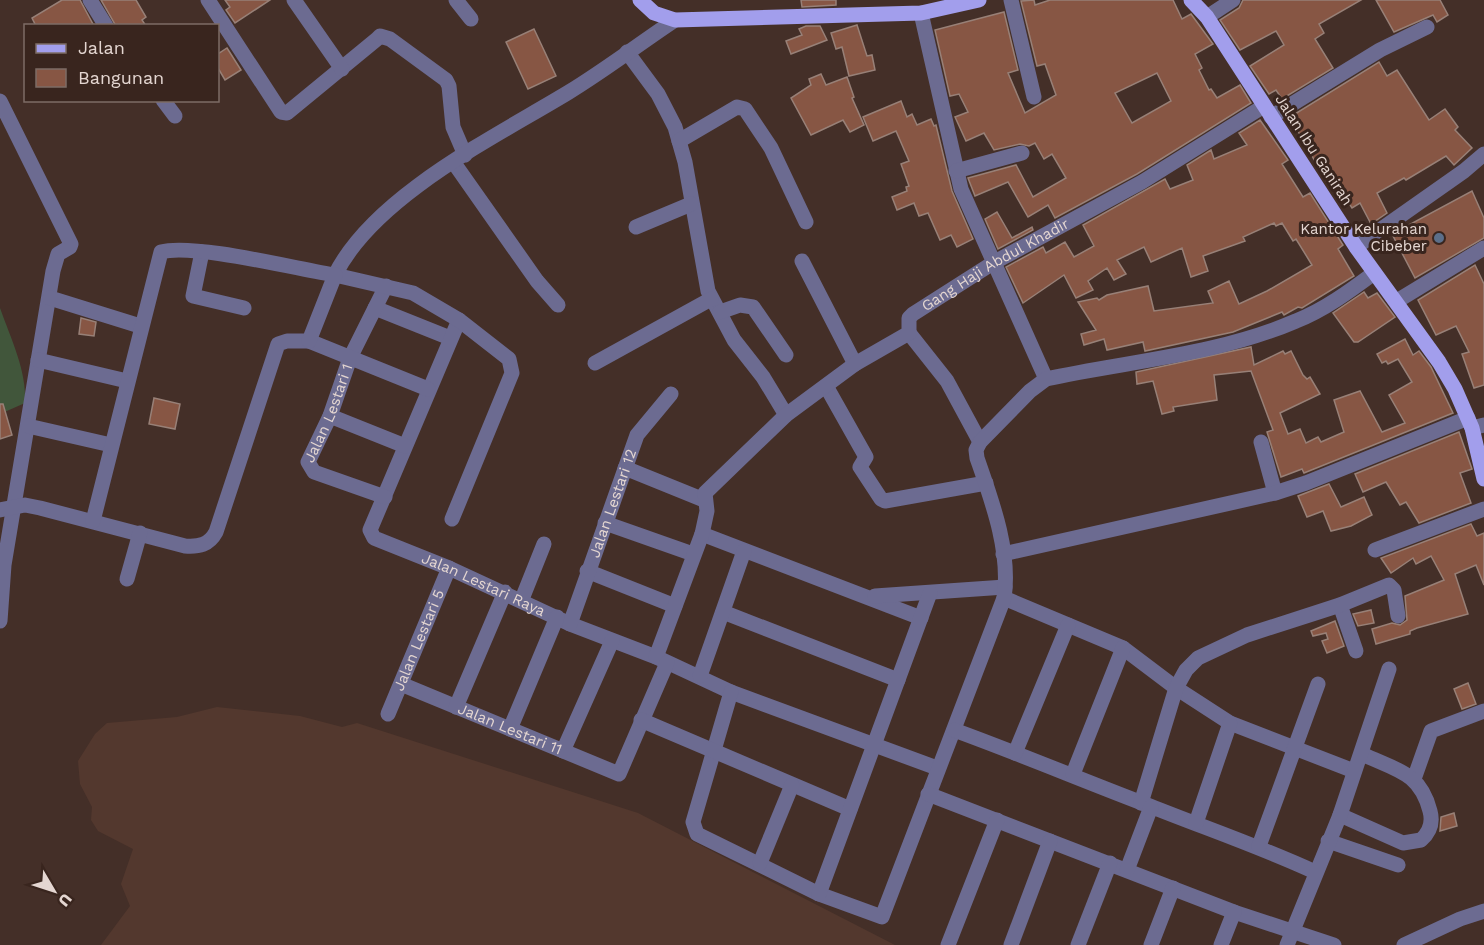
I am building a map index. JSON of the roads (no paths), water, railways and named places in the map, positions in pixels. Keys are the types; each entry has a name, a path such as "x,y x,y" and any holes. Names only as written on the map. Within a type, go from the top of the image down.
{"main road":[{"path":"640,0 654,13 675,20 921,13 944,5 979,0"},
{"name":"Jalan Ibu Ganirah","path":"1191,0 1207,17 1356,247 1440,362 1474,424 1484,479"}],"street":[{"path":"90,0 105,24"},
{"path":"208,0 281,112 287,113 380,36 390,39 446,80 449,86 459,159 537,281 558,305"},
{"path":"294,0 342,69"},
{"path":"456,0 471,19"},
{"path":"1011,0 1034,97"},
{"path":"1207,17 1233,0"},
{"path":"921,13 961,189 1046,379"},
{"path":"309,341 335,275 351,248 399,201 459,159 570,91 675,20"},
{"name":"Gang Haji Abdul Khadir","path":"909,333 909,318 993,263 1380,50 1427,27"},
{"path":"627,52 658,94 679,141 711,299 734,340 764,378 786,415"},
{"path":"0,101 71,244 56,257 28,426 7,509 0,621"},
{"path":"164,102 175,116"},
{"path":"679,141 737,107 745,109 771,148 806,222"},
{"path":"956,171 1022,153"},
{"path":"1356,247 1464,171 1484,154"},
{"path":"636,227 691,204"},
{"path":"1396,301 1484,248"},
{"path":"93,521 140,326 161,252 172,249 335,275 413,293 504,352 509,359 512,373 452,519"},
{"path":"202,252 193,296 244,308"},
{"path":"802,261 855,364"},
{"path":"731,692 693,822 695,829 702,836 819,894 882,917 1004,592 1003,554 986,483 977,458 976,450 980,442 1030,391 1046,379 1196,352 1270,332 1299,320 1352,290 1374,273"},
{"name":"Jalan Lestari 1","path":"385,497 311,470 308,462 330,416 350,358 386,286"},
{"path":"50,298 140,326"},
{"path":"594,363 711,299"},
{"path":"720,312 740,305 753,307 786,355"},
{"path":"375,308 450,338"},
{"name":"Jalan Lestari Raya","path":"459,321 428,389 370,531 374,538 522,599 563,620 700,676 731,692 937,768"},
{"path":"850,809 641,720 662,660 675,606 702,534 707,511 704,500 707,490 786,415 855,364 909,333 947,381 980,442"},
{"path":"7,509 25,505 40,508 196,547 212,539 274,350 278,344 287,341 309,341 428,389"},
{"path":"38,360 127,381"},
{"path":"826,386 866,457 860,467 881,499 885,501 986,483"},
{"name":"Jalan Lestari 12","path":"510,729 587,571 637,435 671,394"},
{"path":"330,416 405,446"},
{"path":"1003,554 1275,493 1474,424"},
{"path":"28,426 111,446"},
{"path":"1260,442 1275,493"},
{"path":"625,468 704,500"},
{"path":"1375,549 1484,509"},
{"path":"605,523 693,554"},
{"path":"127,579 140,533"},
{"path":"702,534 869,596 921,618"},
{"path":"522,599 544,544"},
{"path":"700,676 744,551"},
{"name":"Jalan Lestari 5","path":"388,714 448,568"},
{"path":"587,571 675,606"},
{"path":"1127,870 1176,688 1186,670 1198,658 1222,645 1340,605 1389,585 1394,590 1398,616"},
{"path":"456,707 505,592"},
{"path":"869,596 1004,592 1068,625 1123,648 1176,688 1230,723 1354,771"},
{"path":"819,894 930,593"},
{"path":"1340,605 1356,651"},
{"path":"723,612 898,680"},
{"path":"1015,753 1068,625"},
{"path":"563,751 612,641"},
{"path":"1073,774 1123,648"},
{"path":"1290,939 1315,872 1340,815 1389,669"},
{"name":"Jalan Lestari 11","path":"401,684 619,774 641,720"},
{"path":"1259,846 1318,684"},
{"path":"1414,779 1431,731 1484,711"},
{"path":"1196,823 1230,723"},
{"path":"954,730 1073,774 1146,805 1259,846 1315,872"},
{"path":"1340,815 1403,843 1421,840 1431,826 1432,816 1426,794 1414,779 1362,754"},
{"path":"760,863 792,785"},
{"path":"928,794 1234,912 1290,939 1331,944"},
{"path":"948,945 996,820"},
{"path":"1011,945 1050,841"},
{"path":"1328,841 1398,865"},
{"path":"1078,945 1110,863"},
{"path":"1151,945 1173,888"},
{"path":"1404,945 1449,923 1484,911"},
{"path":"1221,945 1234,912"}],"place":[{"name":"Kantor Kelurahan Cibeber","path":"1439,238"}]}
